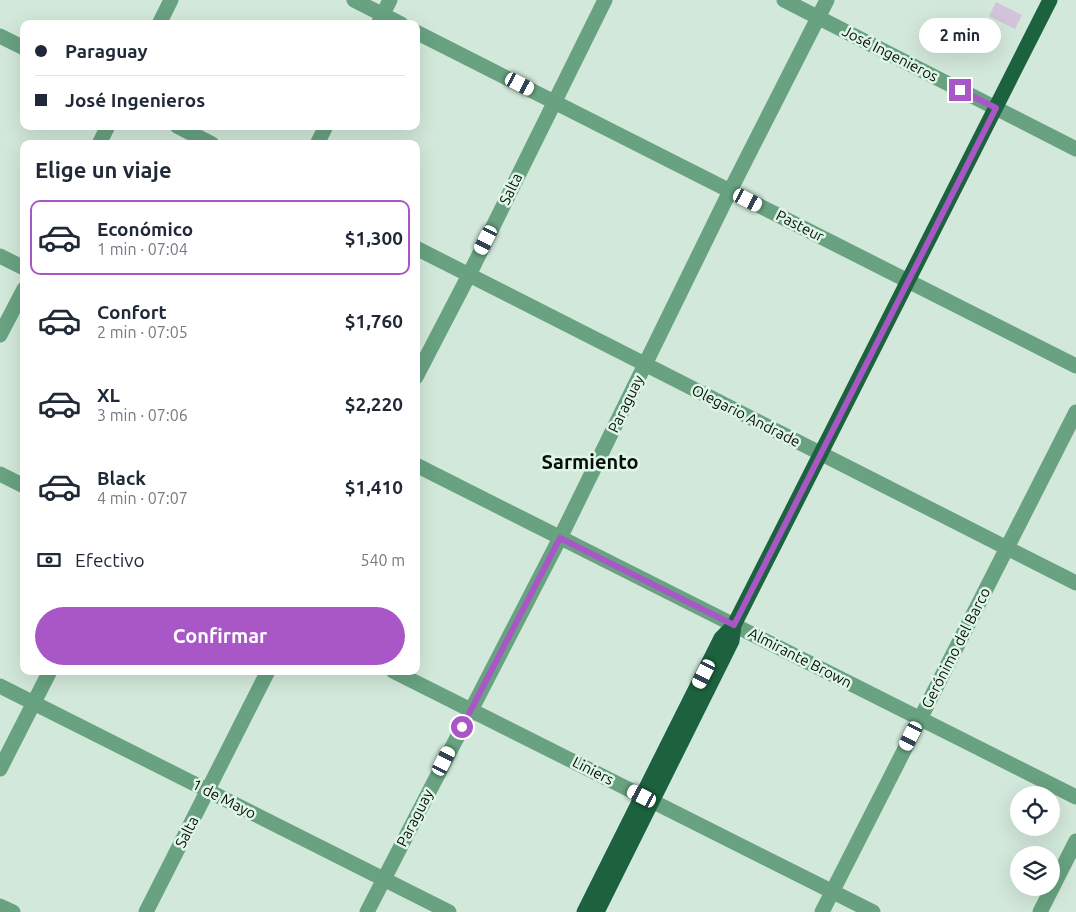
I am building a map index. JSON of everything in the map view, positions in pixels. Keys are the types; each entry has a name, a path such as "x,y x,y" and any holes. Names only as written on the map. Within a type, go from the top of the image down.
{"main road":[{"path":"597,912 721,638 734,625 1050,0"},
{"path":"584,912 647,799"}],"street":[{"path":"161,20 171,0"},
{"path":"354,0 380,19 390,0"},
{"name":"Salta","path":"420,370 605,0"},
{"name":"José Ingenieros","path":"784,0 1076,149"},
{"name":"Paraguay","path":"367,912 560,538 730,191 827,0"},
{"name":"Pasteur","path":"420,34 1076,366"},
{"path":"0,36 20,46"},
{"path":"186,130 204,140"},
{"name":"Olegario Andrade","path":"420,250 1076,583"},
{"path":"0,256 20,266"},
{"path":"0,335 20,297"},
{"name":"Gerónimo del Barco","path":"822,912 1076,412"},
{"name":"Almirante Brown","path":"420,468 1076,798"},
{"path":"0,474 20,484"},
{"path":"0,769 48,675"},
{"name":"Salta","path":"146,912 266,675"},
{"name":"Liniers","path":"401,675 873,912"},
{"name":"1 de Mayo","path":"0,686 448,912"},
{"path":"1040,912 1076,841"},
{"path":"0,906 13,912"}],"building":[{"path":"996,2 1022,15 1015,29 989,16"}],"district":[{"name":"Sarmiento","path":"590,462"}],"route":[{"path":"462,727 560,538 734,625 996,108 960,90"}]}
